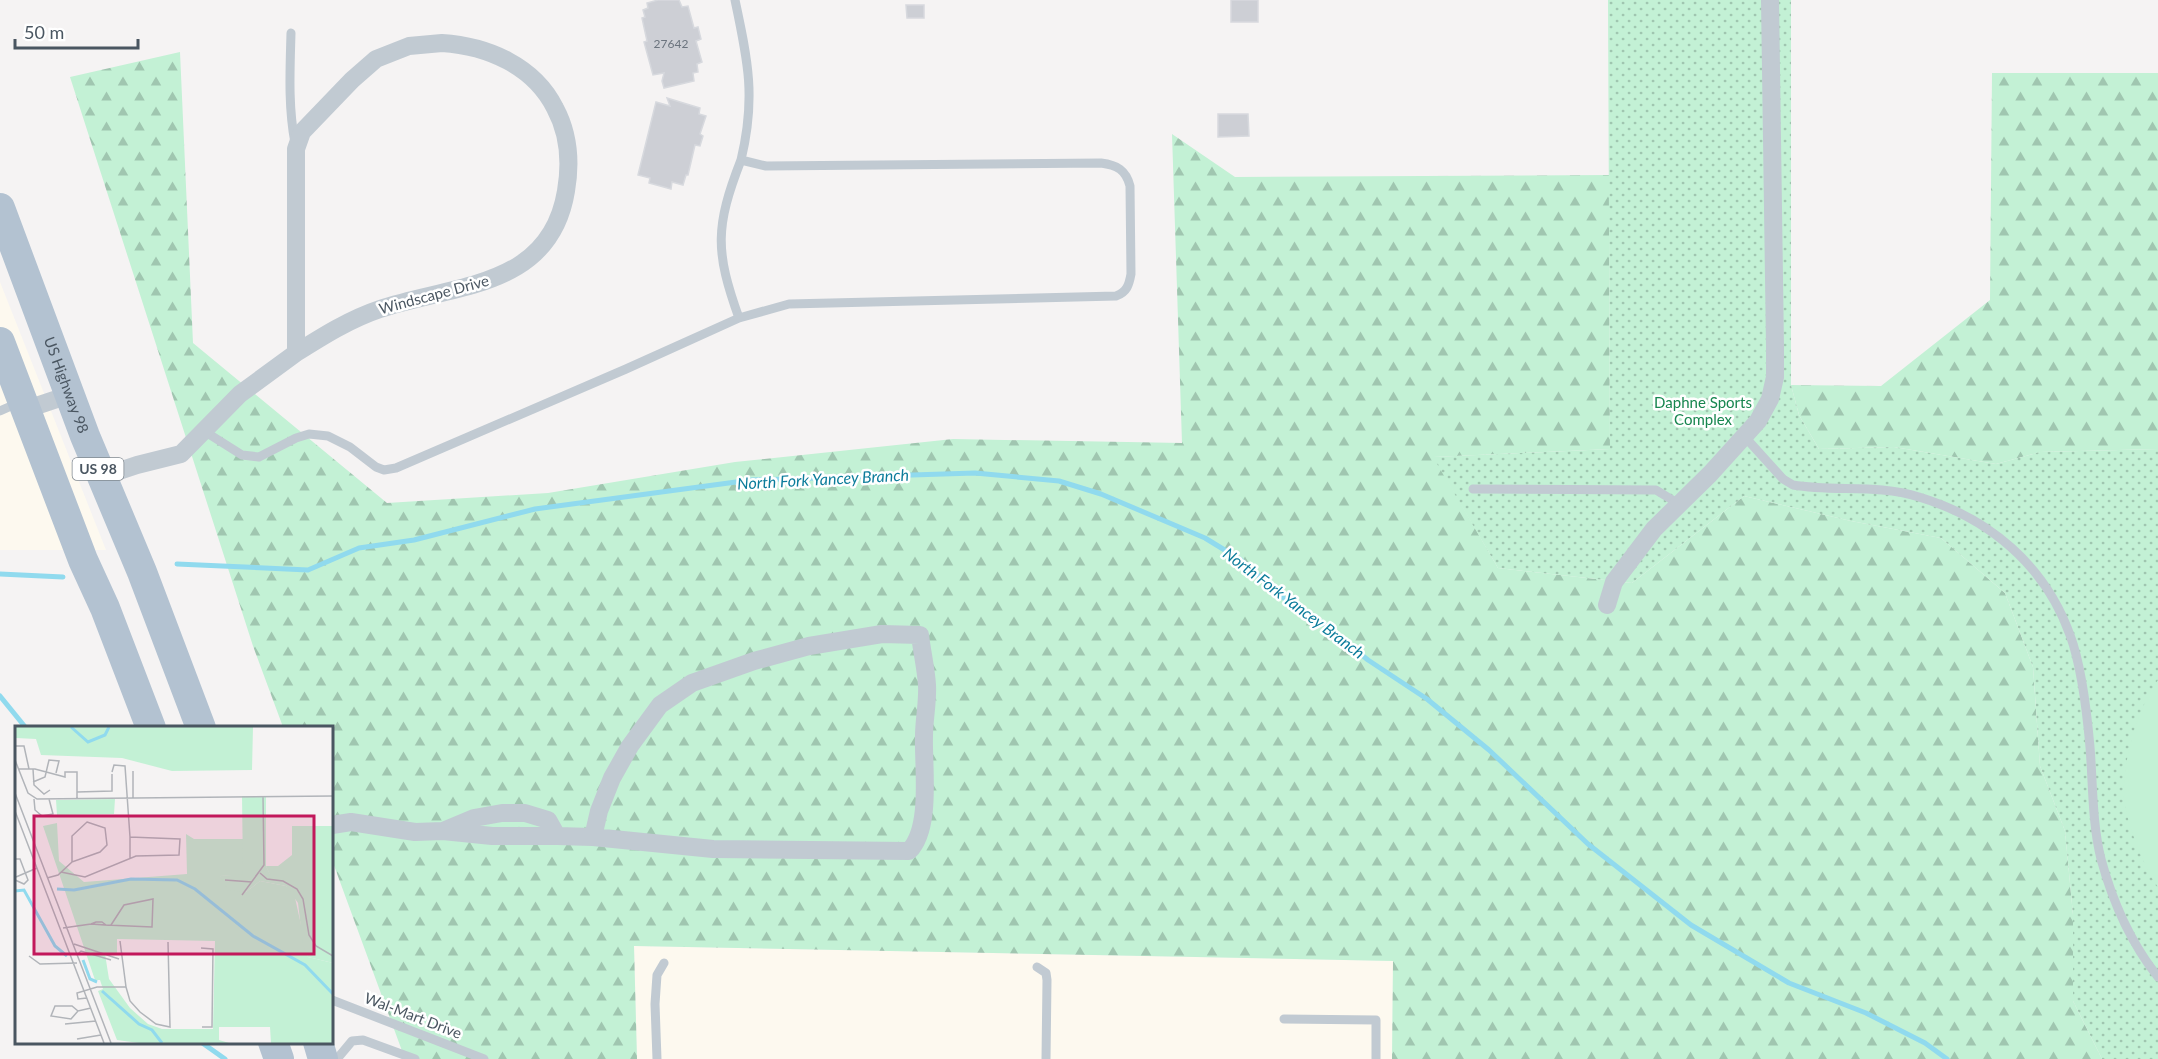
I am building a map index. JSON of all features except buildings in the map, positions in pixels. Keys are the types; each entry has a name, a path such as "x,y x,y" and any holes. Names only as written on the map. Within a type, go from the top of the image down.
{"main road":[{"name":"US Highway 98","path":"0,208 69,395 142,572 200,726"},
{"name":"US 98","path":"0,342 17,407 105,608 150,726"},
{"path":"274,1044 279,1059"},
{"path":"319,1044 323,1059"}],"street":[{"path":"1607,605 1614,582 1654,529 1745,437 1758,421 1770,399 1775,377 1770,0"},
{"name":"Windscape Drive","path":"101,477 181,454 240,394 296,353 344,324 411,299 462,289 495,278 526,262 550,235 559,218 565,200 569,163 564,125 548,93 536,80 507,60 492,53 459,44 409,46 376,59 351,80 302,132 296,149 296,353"},
{"path":"17,407 69,395"},
{"path":"333,825 351,822 416,832 442,831 492,836 593,837 713,849 909,851 920,834 924,806 924,734 927,687 920,635 882,634 809,646 754,661 692,683 660,705 630,746 599,811 593,837"}],"lane":[{"path":"735,0 749,74 749,115 741,160 727,200 720,237 723,271 739,318"},
{"path":"291,33 290,118 296,149"},
{"path":"204,431 242,455 259,457 309,434 328,436 350,447 376,467 384,470 396,468 739,318 789,304 1116,296 1124,293 1129,285 1132,260 1130,186 1128,177 1113,164 766,166 741,160"},
{"path":"1745,437 1782,479 1793,485 1884,489 1950,507 1991,530 2028,564 2054,599 2071,636 2082,686 2090,746 2093,807 2101,858 2118,912 2142,957 2158,977"},
{"path":"1473,489 1656,490 1679,504"},
{"path":"657,1059 655,1004 657,975 664,963"},
{"path":"1036,967 1046,973 1047,980 1046,1059"},
{"name":"Wal-Mart Drive","path":"333,1000 484,1059"},
{"path":"1284,1019 1376,1020 1376,1059"},
{"path":"337,1059 352,1041 363,1040 415,1059"}],"shaded area":[{"path":"0,282 106,550 0,550"},
{"path":"634,946 1393,961 1392,1059 637,1059"}],"green space":[{"name":"Daphne Sports Complex","path":"1608,0 1791,0 1791,385 1799,415 1819,449 1894,447 1996,464 2040,452 2158,449 2158,1059 2102,1059 2073,1001 2073,915 2065,831 2040,766 2033,667 2005,593 1941,538 1851,521 1744,496 1632,583 1498,568 1433,457 1610,449"},
{"path":"180,52 193,343 387,503 548,493 735,462 953,439 1182,443 1172,134 1235,177 1609,175 1610,449 1434,457 1498,568 1632,583 1744,496 1851,521 1941,538 2005,593 2033,667 2040,766 2065,831 2073,915 2073,1001 2102,1059 1392,1059 1393,961 634,946 637,1059 405,1059 333,863 333,726 283,726 253,646 70,77"},
{"path":"1992,73 2158,73 2158,449 2041,452 1996,464 1894,447 1819,449 1799,415 1791,385 1881,386 1990,300"},
{"path":"2158,680 2158,887 2136,844 2125,808 2124,784 2132,736 2150,692"}],"waterway":[{"name":"North Fork Yancey Branch","path":"177,564 308,570 359,548 414,540 535,509 751,480 975,473 1059,481 1101,494 1205,538 1241,560 1286,600 1316,618 1368,660 1427,699 1489,750 1588,844 1691,925 1789,983 1866,1013 1925,1043 1947,1059"},
{"name":"North Fork Yancey Branch","path":"0,574 63,577"},
{"path":"0,696 24,726"},
{"path":"204,1044 225,1059"}]}
